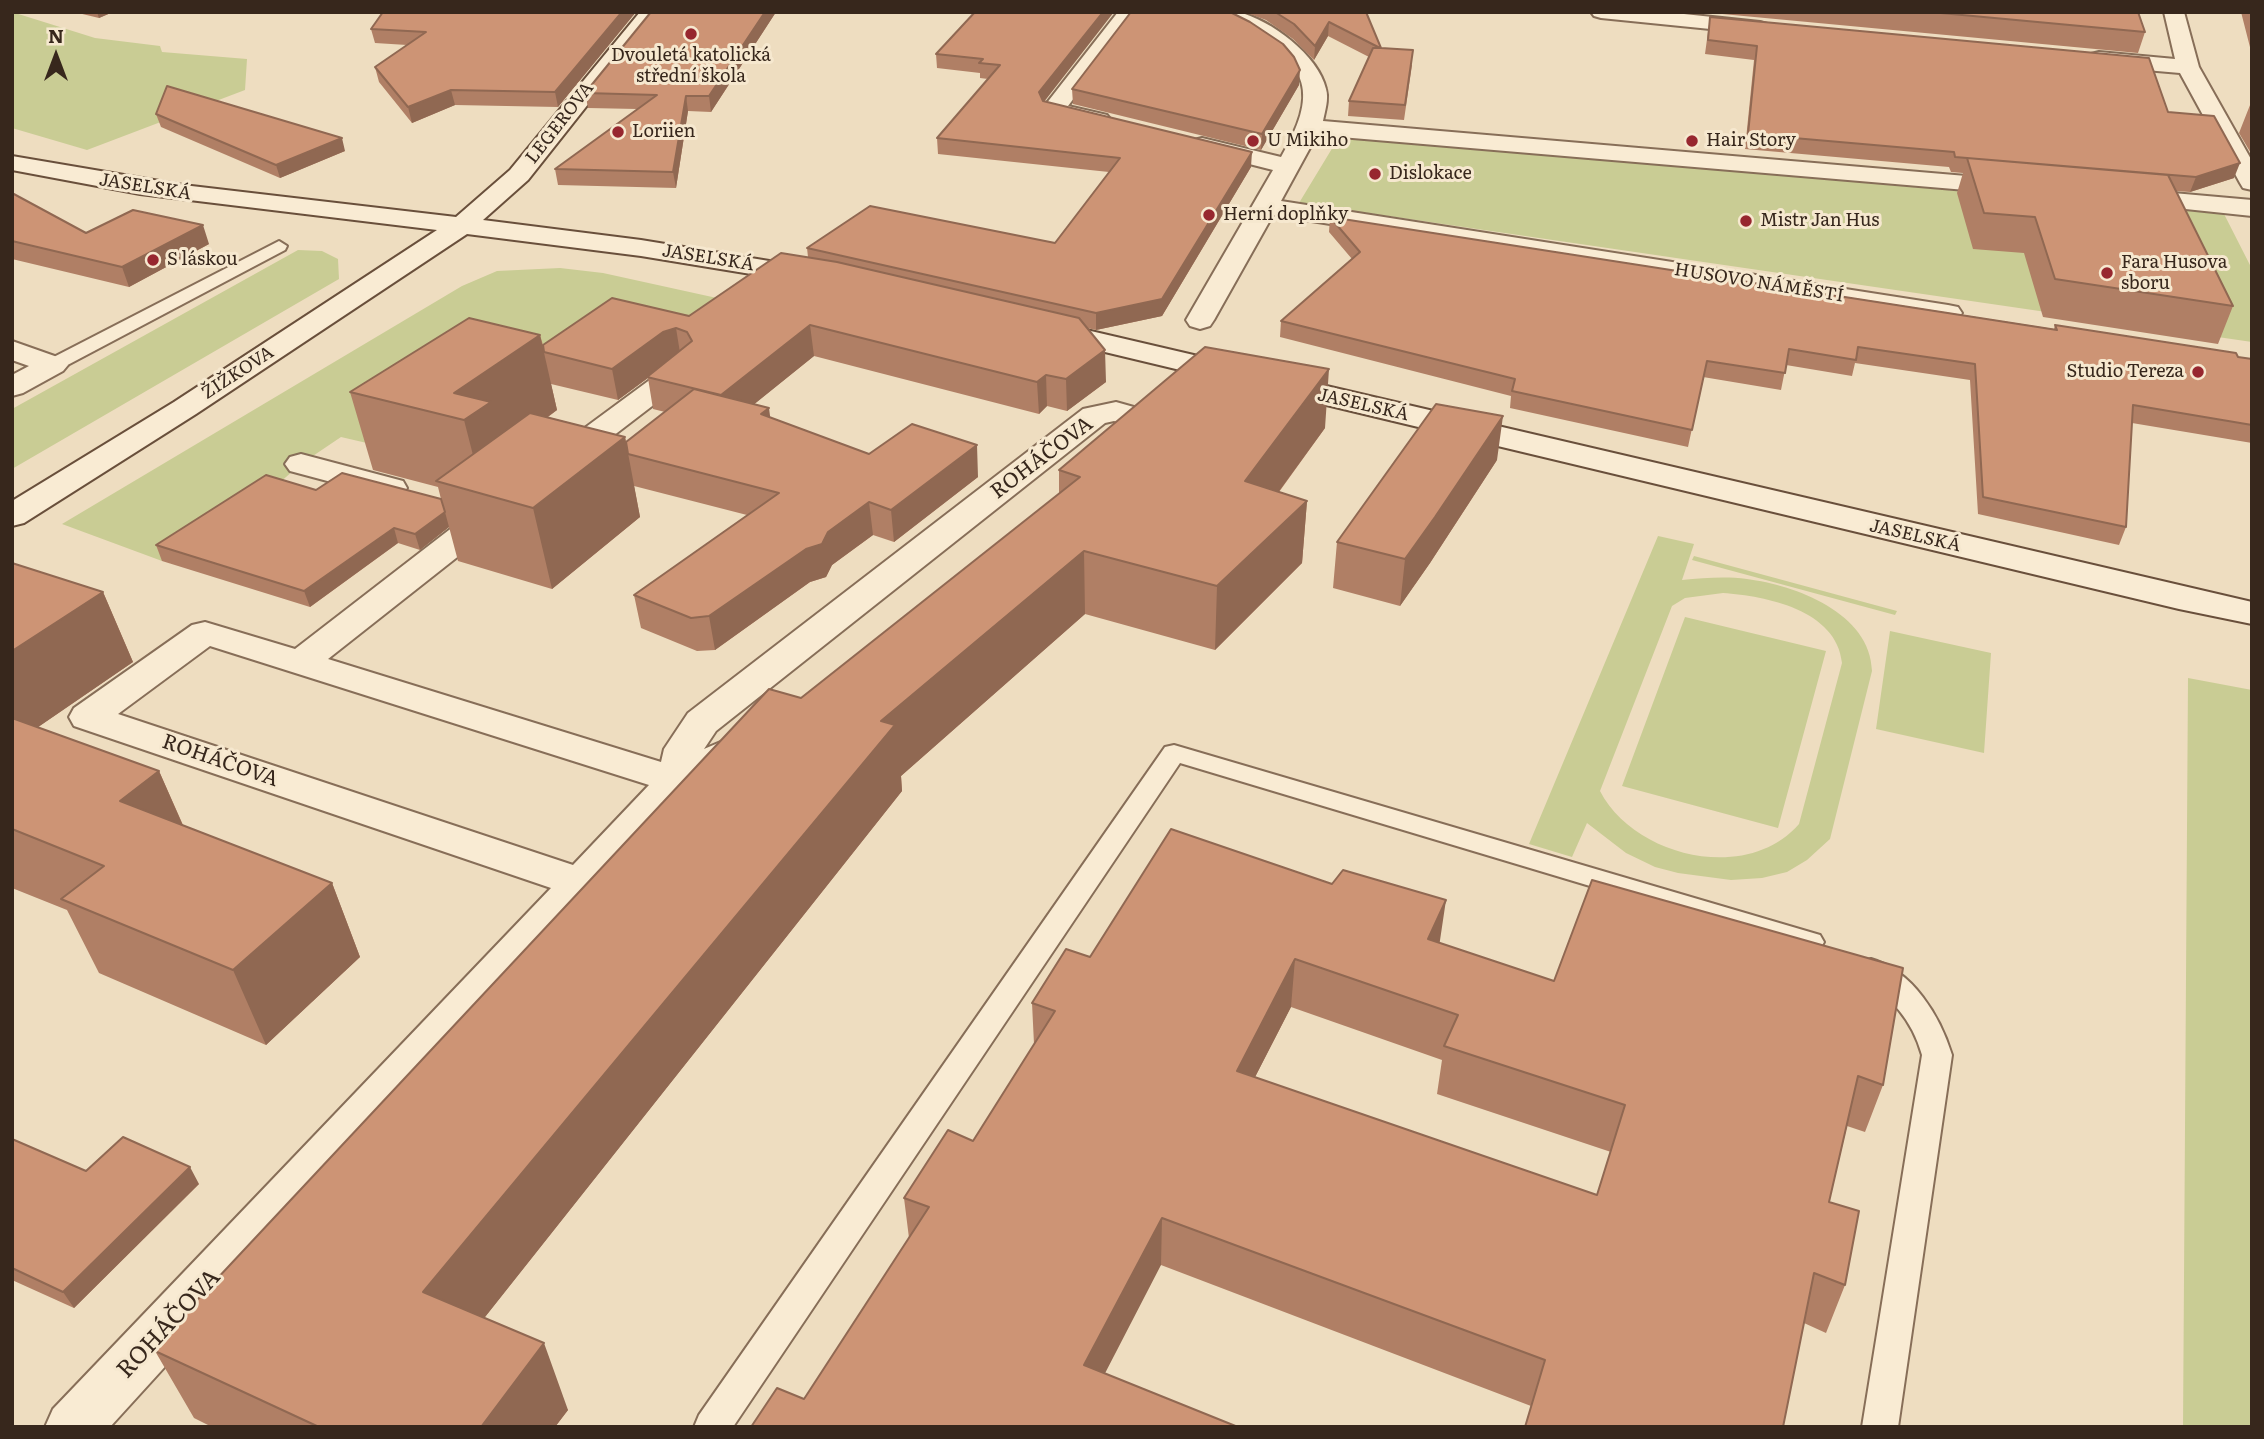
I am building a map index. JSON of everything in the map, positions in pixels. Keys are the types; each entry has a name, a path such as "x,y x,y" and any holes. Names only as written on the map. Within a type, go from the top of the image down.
{"street":[{"name":"LEGEROVA","path":"461,226 519,175 651,12"},
{"path":"1121,125 1054,109 1129,12"},
{"path":"1200,320 1310,127 1315,90 1304,64 1281,31 1221,12"},
{"path":"1601,12 1774,29"},
{"path":"2174,12 2188,67 2252,183"},
{"path":"2074,57 2188,67"},
{"path":"1310,127 2037,190"},
{"path":"1174,138 1288,166"},
{"name":"JASELSKÁ","path":"12,163 204,196 733,261 841,281"},
{"path":"2106,195 2252,208"},
{"name":"HUSOVO NÁMĚSTÍ","path":"1266,206 1976,317"},
{"name":"ŽIŽKOVA","path":"12,516 185,408 461,226"},
{"name":"JASELSKÁ","path":"1016,323 2165,595 2252,613"},
{"path":"12,350 52,365"},
{"path":"12,387 52,365"},
{"path":"300,663 680,371"},
{"name":"ROHÁČOVA","path":"677,780 684,749 702,722 713,713 1094,416 1116,411 1137,418 1141,424 1138,430 1095,465"},
{"path":"301,464 436,499 513,497"},
{"name":"ROHÁČOVA","path":"581,883 88,717 205,633 677,780"},
{"name":"ROHÁČOVA","path":"73,1427 677,780 761,733"}],"lane":[{"path":"52,365 279,246"},
{"path":"712,1427 1174,753 1845,953 1902,992 1932,1033 1937,1055 1880,1427"}],"green space":[{"path":"12,12 95,38 160,46 162,52 247,59 245,90 87,150 12,128"},
{"path":"1339,137 2224,214 2252,269 2252,342 1299,203"},
{"path":"298,250 322,251 338,259 339,279 12,469 12,409"},
{"path":"560,268 603,273 735,302 685,345 617,329 401,451 341,437 301,464 271,490 162,561 62,524 462,286 497,271"},
{"path":"1658,536 1694,544 1682,580 1739,578 1787,588 1827,606 1845,618 1859,633 1868,651 1872,671 1830,839 1807,860 1787,872 1762,878 1731,880 1655,867 1626,853 1587,823 1572,857 1529,844","holes":["1723,593 1778,602 1813,618 1827,630 1837,645 1842,663 1799,824 1777,843 1751,853 1722,857 1693,855 1664,846 1638,832 1616,814 1600,791 1672,606 1685,598"]},
{"path":"1694,556 1897,611 1895,615 1692,560"},
{"path":"1685,617 1826,651 1778,828 1622,786"},
{"path":"1890,631 1991,653 1984,753 1876,729"},
{"path":"2188,678 2252,690 2252,1427 2183,1427"}],"building":[{"path":"383,12 622,12 555,92 451,90 408,107 375,67 426,32 371,29"},
{"path":"651,12 765,12 709,96 686,96 673,172 555,169 657,95 585,93"},
{"path":"975,12 1103,12 1039,92 1043,101 1252,152 1162,299 1096,313 807,248 870,206 1055,243 1120,158 937,138 1000,65 979,63 983,59 936,54"},
{"path":"1131,12 1230,12 1283,44 1300,70 1262,134 1072,89"},
{"path":"1275,12 1366,12 1381,48 1413,50 1405,105 1349,101 1373,48 1380,48 1329,22 1315,46 1294,24"},
{"path":"1930,12 2138,12 2145,32"},
{"path":"1710,17 2149,58 2168,112 2214,116 2240,163 2196,177 1955,157 1954,152 1748,134 1757,46 1708,40"},
{"path":"167,86 342,138 276,165 156,114"},
{"path":"1967,158 2168,175 2233,306 2055,279 2035,217 1984,213"},
{"path":"12,193 86,233 133,210 203,225 122,267 12,241"},
{"path":"1330,217 2057,330 2055,325 2236,353 2238,357 2252,359 2252,425 2133,405 2126,527 1983,497 1975,364 1858,347 1856,360 1789,349 1785,373 1707,361 1692,430 1512,391 1515,379 1281,321 1360,252"},
{"path":"781,253 837,262 1079,318 1105,350 1066,379 1046,375 1037,382 810,325 721,395 647,377 692,341 687,332 676,328 663,332 612,369 544,352 543,345 612,298 689,316"},
{"path":"469,318 540,335 454,393 491,402 464,420 350,392"},
{"path":"1205,347 1329,369 1245,481 1307,501 1217,586 1084,551 881,721 895,725 423,1292 544,1343 481,1427 319,1427 155,1351 170,1329 769,689 801,698 1080,477 1059,470"},
{"path":"694,389 769,408 761,414 869,454 912,424 977,445 891,510 869,502 828,532 822,544 806,549 709,616 691,618 634,595 779,493 628,454 626,442"},
{"path":"1436,404 1503,416 1405,559 1337,542"},
{"path":"530,413 625,437 533,508 436,481"},
{"path":"342,473 441,499 445,512 415,534 394,528 304,591 156,545 266,475 316,490"},
{"path":"12,563 103,592 12,651"},
{"path":"12,718 159,771 120,801 332,883 233,970 61,899 104,866 12,829"},
{"path":"1171,829 1332,884 1343,870 1446,900 1428,939 1554,981 1592,880 1903,968 1883,1085 1858,1076 1829,1202 1859,1211 1845,1285 1814,1273 1783,1427 1525,1427 1545,1360 1162,1218 1084,1365 1238,1427 751,1427 777,1388 804,1399 929,1207 904,1198 948,1130 973,1141 1055,1011 1032,1003 1066,949 1090,957","holes":["1295,959 1458,1015 1444,1046 1625,1105 1597,1195 1237,1071"]},
{"path":"123,1137 190,1167 63,1292 12,1268 12,1139 86,1171"}],"place":[{"name":"Dvouletá katolická střední škola","path":"691,34"},
{"name":"Loriien","path":"618,132"},
{"name":"U Mikiho","path":"1253,141"},
{"name":"Hair Story","path":"1692,141"},
{"name":"Dislokace","path":"1375,174"},
{"name":"Herní doplňky","path":"1209,215"},
{"name":"Mistr Jan Hus","path":"1746,221"},
{"name":"S láskou","path":"153,260"},
{"name":"Fara Husova sboru","path":"2107,273"},
{"name":"Studio Tereza","path":"2198,372"}]}
